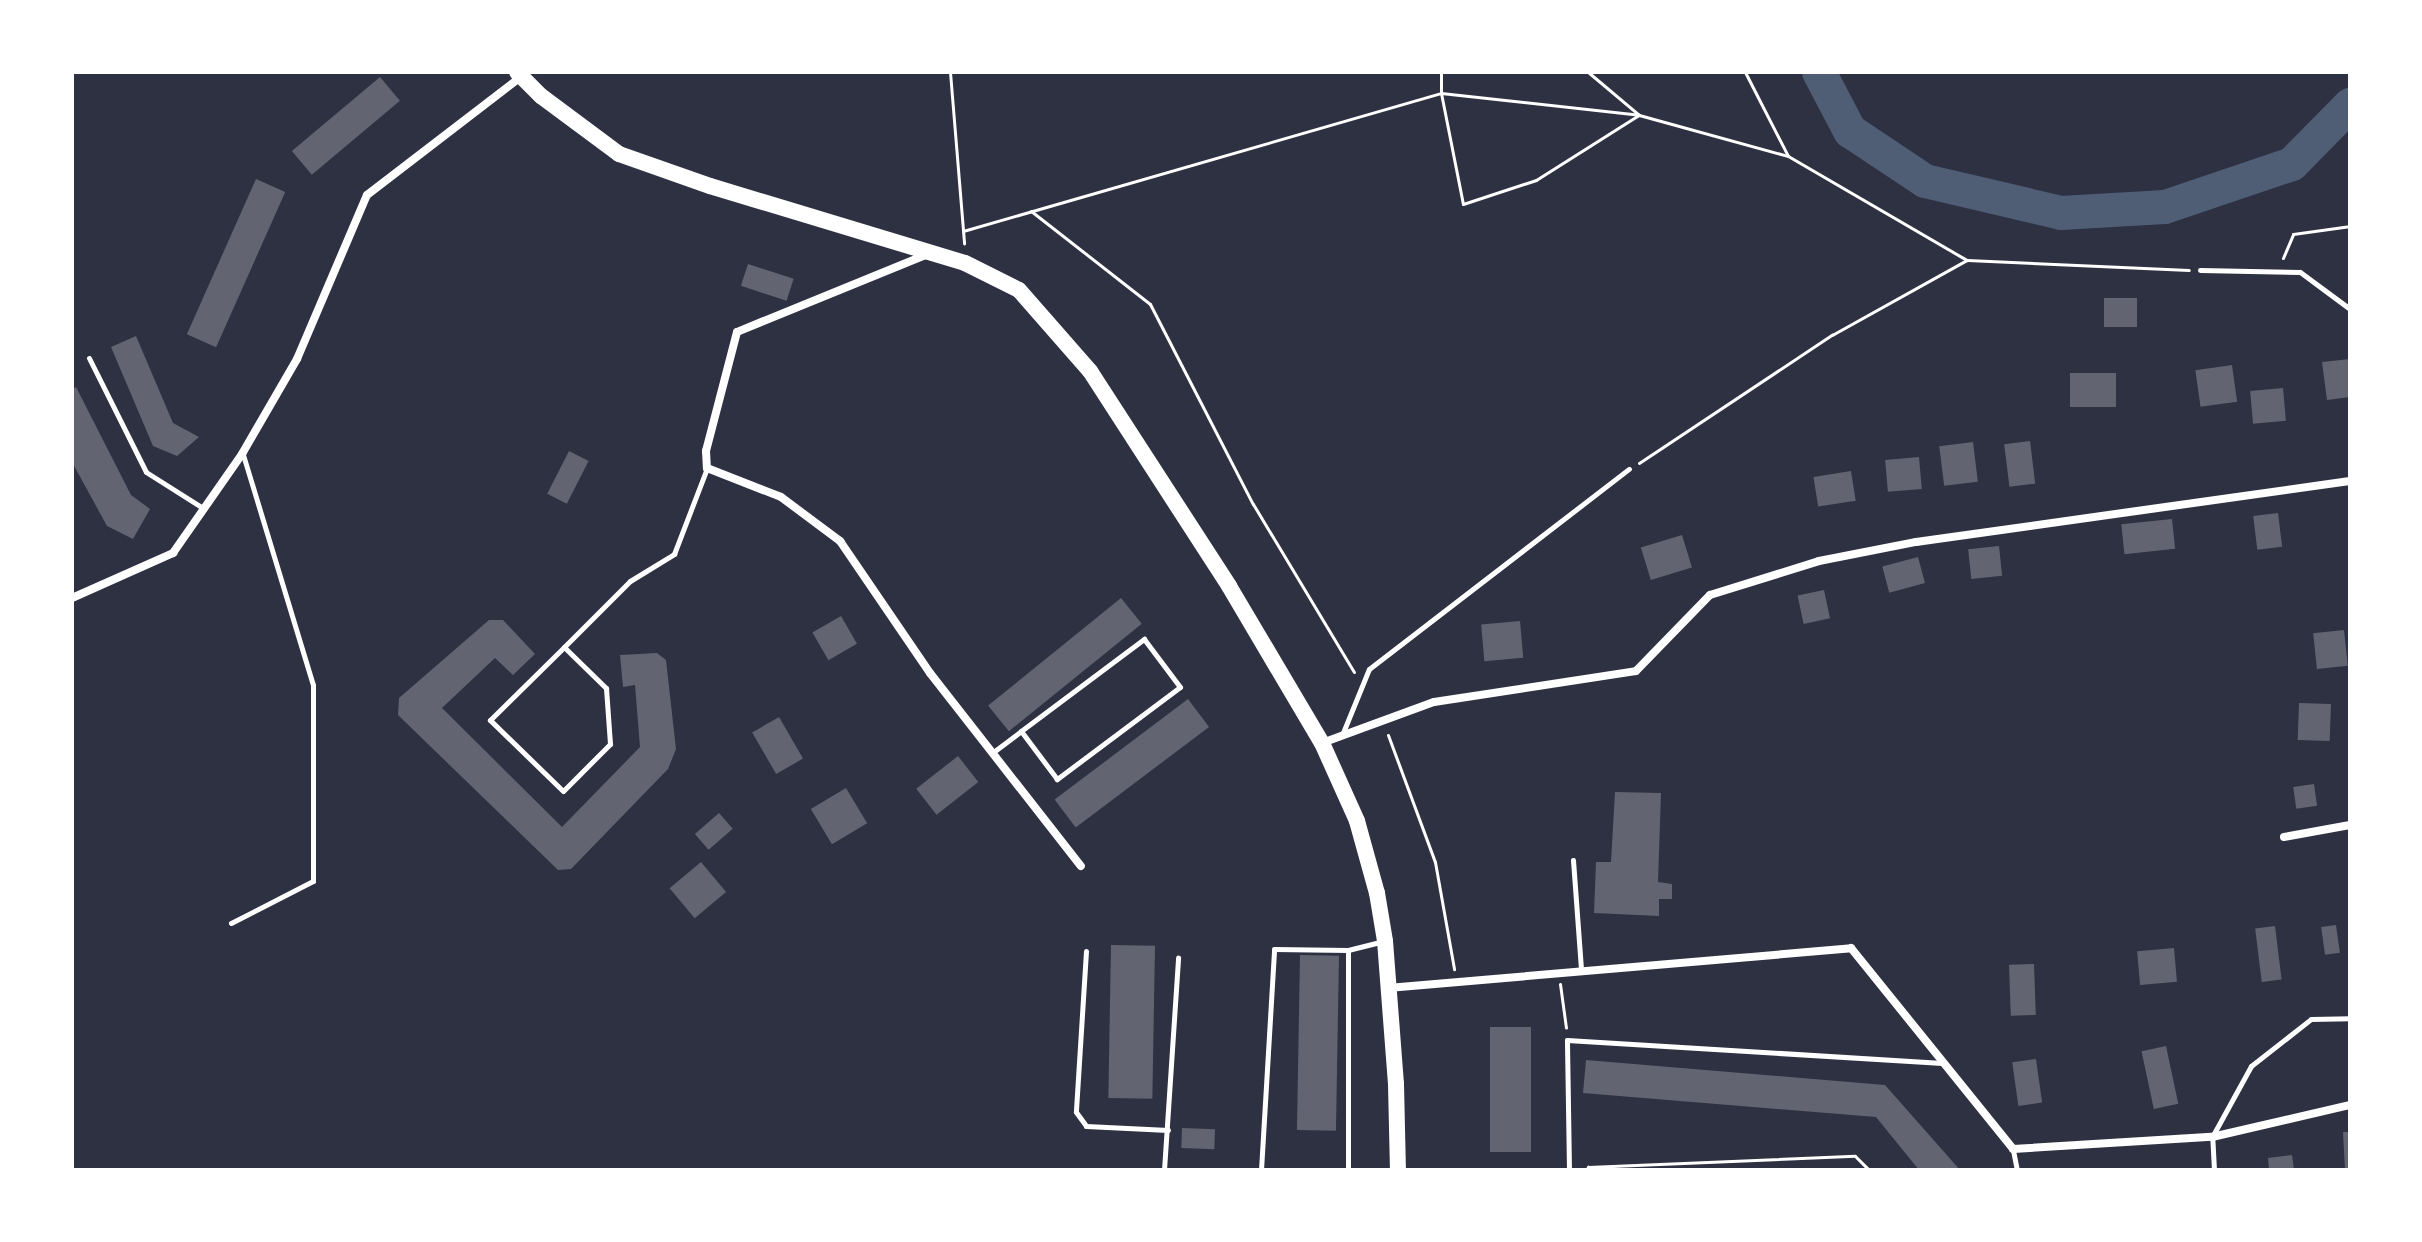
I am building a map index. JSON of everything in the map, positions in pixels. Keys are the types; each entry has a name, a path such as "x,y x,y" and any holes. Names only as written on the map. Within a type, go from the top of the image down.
{"main road":[{"path":"519,74 619,154 710,186 965,263 1019,290 1090,371 1229,586 1322,743 1357,821 1377,893 1385,941 1396,1084 1398,1170"}],"street":[{"path":"72,598 173,553 242,454 297,359 367,195 519,74"},
{"path":"932,252 737,332 706,451 707,468 781,497 840,541 930,673 1081,866"},
{"path":"1322,743 1434,702 1636,671 1710,595 1819,561 1916,542 2350,481"},
{"path":"2284,837 2350,825"},
{"path":"1388,989 1851,948 2013,1149 2212,1137 2350,1105"}],"lane":[{"path":"2200,270 2300,272 2350,309"},
{"path":"89,358 146,472 204,509"},
{"path":"231,923 313,881 313,685 242,454"},
{"path":"564,647 606,688 610,744 563,791 490,720 630,581 674,554 707,468"},
{"path":"1342,736 1369,669 1629,469"},
{"path":"992,753 1021,731 1144,639 1180,687 1057,779 1021,731"},
{"path":"1573,860 1581,970"},
{"path":"1261,1170 1274,949 1348,950 1385,941"},
{"path":"1348,950 1348,1170"},
{"path":"1086,951 1076,1112 1086,1126 1168,1130"},
{"path":"1164,1170 1178,957"},
{"path":"2214,1170 2212,1137 2251,1066 2311,1019 2350,1018"},
{"path":"1569,1170 1567,1040 1943,1063"},
{"path":"2013,1149 2017,1170"}],"path":[{"path":"950,72 965,263"},
{"path":"1441,72 1441,93 1463,204 1536,180 1639,115"},
{"path":"1588,72 1639,115"},
{"path":"1745,72 1788,156"},
{"path":"963,231 1441,93 1639,115 1788,156 1967,260 2200,270"},
{"path":"1031,211 1150,304 1253,504 1358,678"},
{"path":"2282,259 2293,234 2350,226"},
{"path":"1629,469 1832,335 1967,260"},
{"path":"1382,719 1435,862 1456,981"},
{"path":"1558,972 1567,1040"},
{"path":"1586,1170 1588,1167 1855,1156 1869,1170"}],"building":[{"path":"380,77 400,101 312,175 292,151"},
{"path":"256,179 285,192 216,347 187,334"},
{"path":"748,264 794,279 787,301 741,286"},
{"path":"2104,298 2137,298 2137,327 2104,327"},
{"path":"136,336 173,423 199,437 177,456 153,446 111,347"},
{"path":"2350,359 2350,397 2327,400 2322,362"},
{"path":"2232,365 2237,402 2201,407 2195,370"},
{"path":"2070,373 2116,373 2116,407 2070,407"},
{"path":"76,387 131,495 150,509 133,539 107,526 72,462 72,390"},
{"path":"2283,388 2286,421 2253,424 2250,391"},
{"path":"2030,441 2035,484 2009,487 2004,444"},
{"path":"1973,442 1978,482 1944,486 1939,446"},
{"path":"569,451 589,461 567,504 547,494"},
{"path":"1919,457 1922,489 1888,492 1885,460"},
{"path":"1851,471 1856,501 1818,507 1813,477"},
{"path":"2278,513 2282,547 2257,550 2253,516"},
{"path":"2172,519 2175,549 2124,554 2121,524"},
{"path":"1682,535 1692,568 1651,580 1641,548"},
{"path":"1999,546 2002,576 1971,579 1968,549"},
{"path":"1918,557 1925,583 1889,593 1882,567"},
{"path":"1824,590 1830,618 1804,624 1798,596"},
{"path":"1121,598 1142,624 1009,731 988,706"},
{"path":"841,616 857,644 828,660 812,632"},
{"path":"489,620 503,620 535,654 513,675 495,658 442,708 562,827 640,747 635,685 623,687 620,655 657,653 666,660 676,749 668,769 571,869 558,870 398,715 399,698"},
{"path":"1520,621 1523,658 1484,661 1481,624"},
{"path":"2344,630 2348,666 2317,669 2313,633"},
{"path":"1188,699 1209,727 1076,827 1055,800"},
{"path":"2299,703 2331,704 2330,741 2298,740"},
{"path":"779,717 803,759 776,774 752,732"},
{"path":"958,756 978,782 937,815 916,789"},
{"path":"2314,784 2317,806 2296,809 2293,787"},
{"path":"846,788 867,823 832,844 811,809"},
{"path":"1615,792 1661,793 1658,882 1672,884 1672,899 1659,899 1659,916 1594,913 1596,862 1611,862"},
{"path":"719,813 733,829 709,850 695,834"},
{"path":"701,862 726,892 695,918 670,888"},
{"path":"2336,925 2340,953 2325,955 2321,927"},
{"path":"2275,926 2282,980 2262,982 2255,928"},
{"path":"1111,945 1155,946 1152,1099 1108,1098"},
{"path":"2174,948 2177,982 2140,985 2137,951"},
{"path":"1300,955 1339,956 1336,1131 1297,1130"},
{"path":"2034,964 2036,1015 2011,1016 2009,965"},
{"path":"1490,1027 1531,1027 1531,1152 1490,1152"},
{"path":"2166,1046 2178,1104 2154,1109 2142,1051"},
{"path":"2036,1059 2042,1103 2018,1106 2012,1062"},
{"path":"1586,1060 1885,1085 1960,1170 1919,1170 1876,1117 1583,1093"},
{"path":"1182,1128 1215,1129 1214,1149 1181,1148"},
{"path":"2343,1132 2350,1132 2350,1170 2345,1170"},
{"path":"2292,1155 2294,1170 2269,1170 2268,1158"}],"waterway":[{"path":"1819,72 1850,131 1925,181 2061,213 2165,207 2292,164 2350,105"}]}
